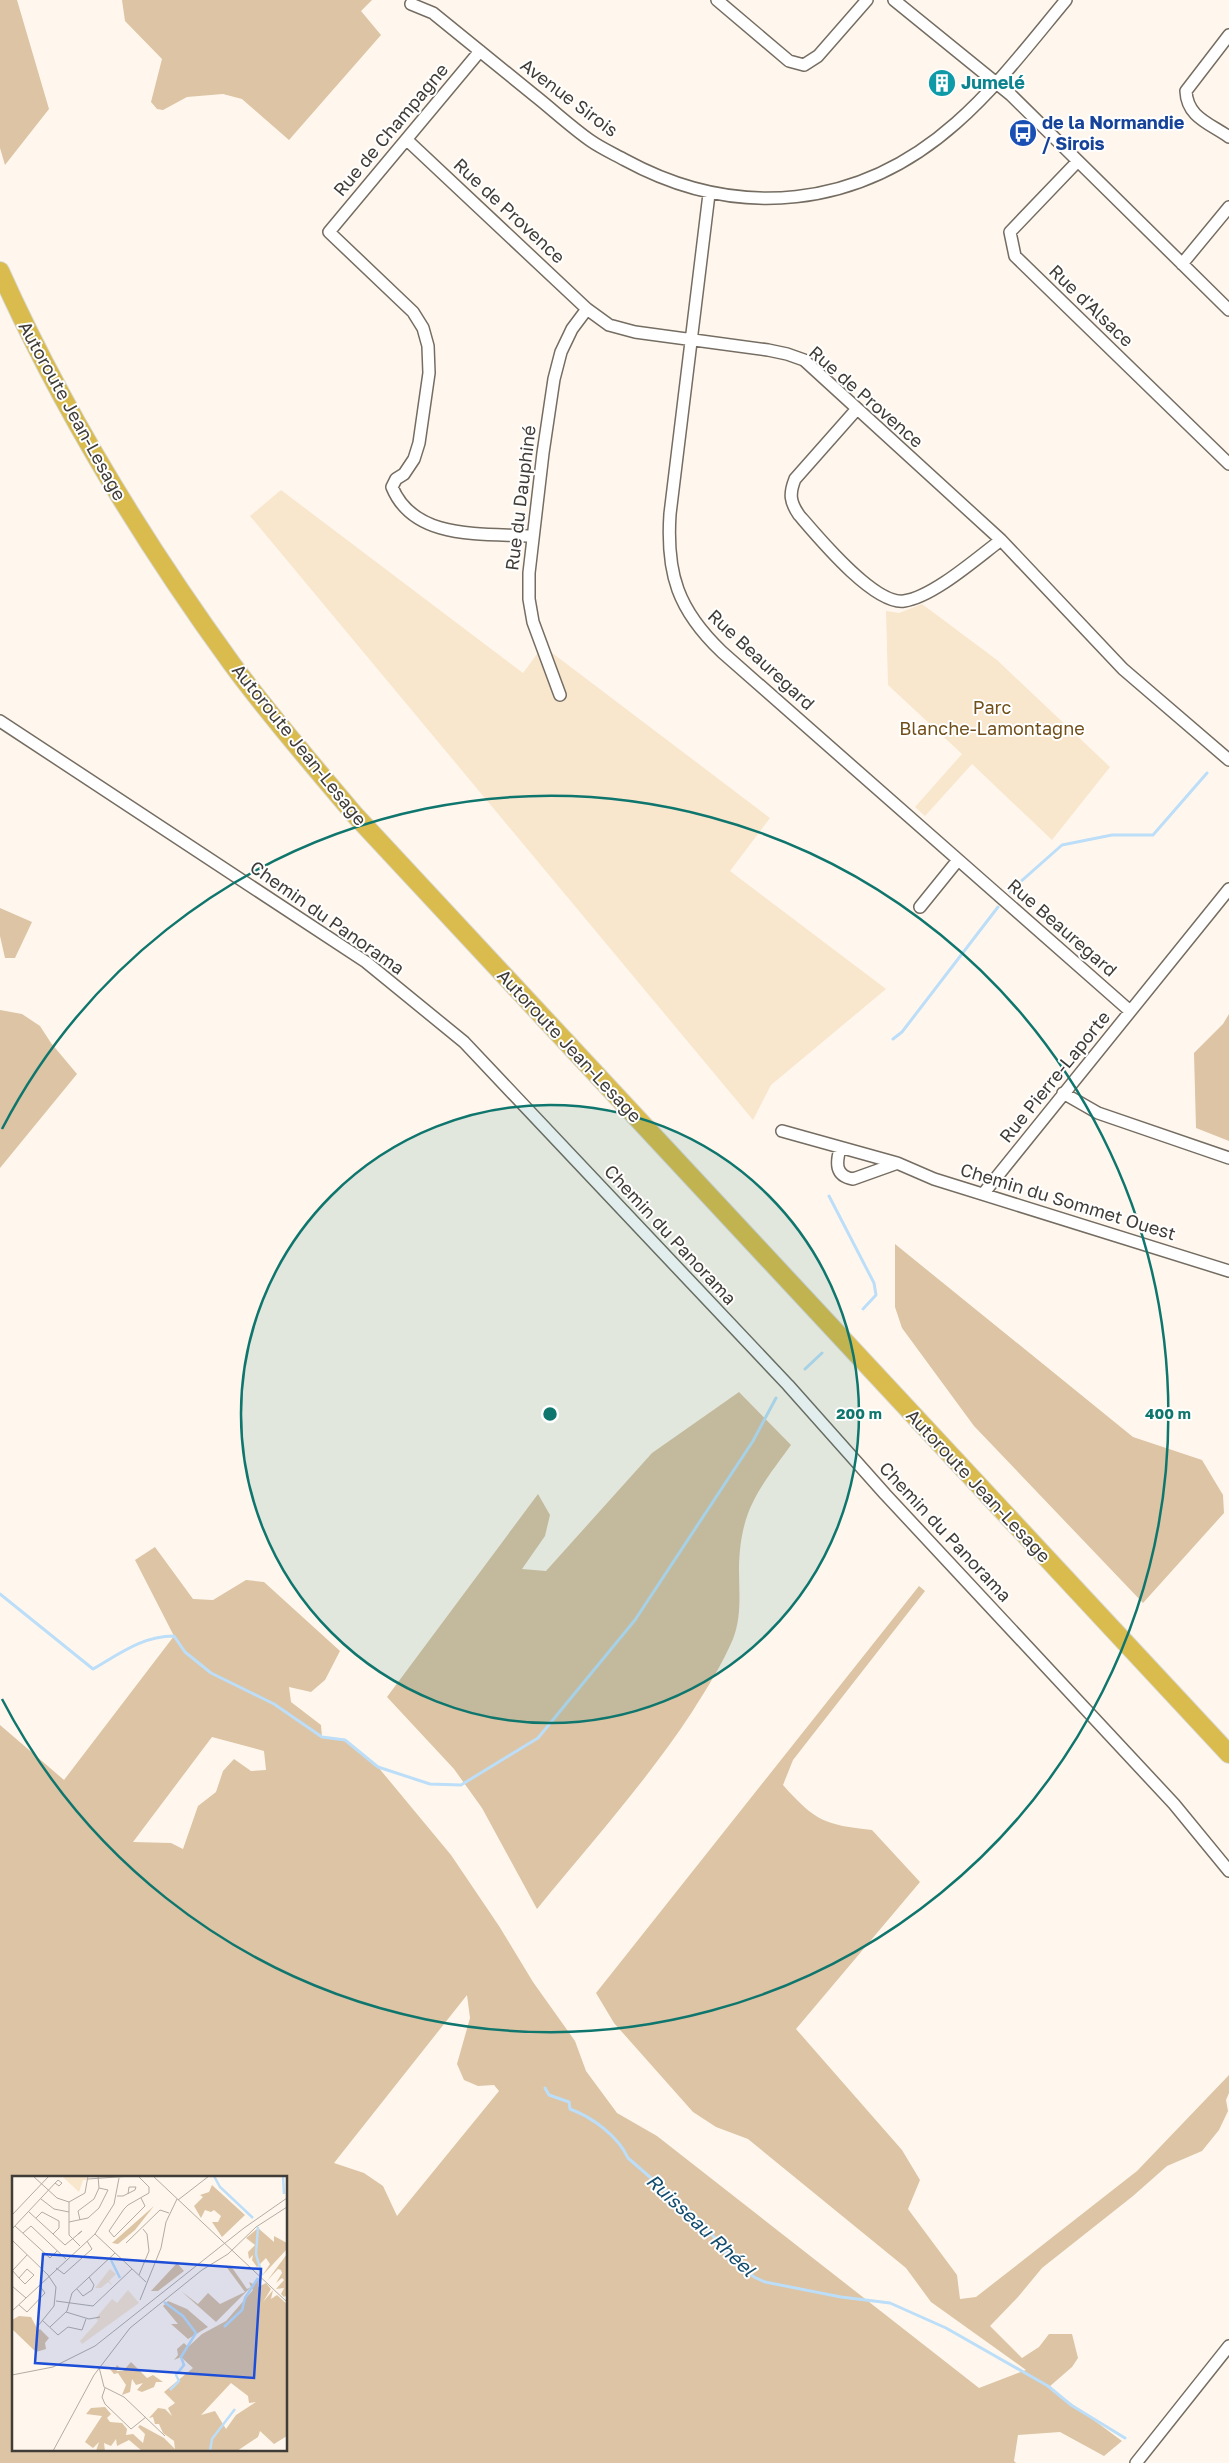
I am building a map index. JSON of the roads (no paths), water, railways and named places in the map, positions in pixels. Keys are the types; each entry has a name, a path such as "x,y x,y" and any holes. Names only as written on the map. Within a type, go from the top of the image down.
{"highway":[{"name":"Autoroute Jean-Lesage","path":"0,271 29,335 84,439 144,537 233,665 348,806 1229,1754"}],"street":[{"path":"718,0 789,61 804,65 818,56 867,0"},
{"path":"894,0 998,83 1229,310"},
{"name":"Avenue Sirois","path":"411,4 433,13 592,142 649,173 709,194 787,199 840,188 864,180 896,165 938,138 998,83 1066,0"},
{"path":"1229,35 1186,91 1186,104 1192,112 1229,136"},
{"name":"Rue de Champagne","path":"480,51 329,232 413,312 422,328 428,346 429,373 419,443 414,459 392,487 402,505 426,523 447,531 532,536"},
{"name":"Rue de Provence","path":"407,140 588,309 609,325 635,332 693,338 787,354 804,360 856,410 1001,540 1122,669 1229,760"},
{"name":"Rue d'Alsace","path":"1077,162 1010,232 1015,256 1229,464"},
{"name":"Rue Beauregard","path":"709,194 669,531 670,564 682,602 699,629 722,652 1130,1011"},
{"path":"1182,264 1229,207"},
{"name":"Rue du Dauphiné","path":"560,695 534,622 529,599 532,536 554,379 561,352 572,329 588,309"},
{"path":"856,410 795,479 790,491 791,504 799,515 862,579 886,598 899,601 914,599 929,592 1001,540"},
{"name":"Chemin du Panorama","path":"0,721 366,962 464,1042 788,1385 886,1494 1174,1804 1229,1871"},
{"path":"920,907 958,860"},
{"name":"Rue Pierre-Laporte","path":"983,1194 1229,888"},
{"path":"1063,1093 1098,1113 1229,1158"},
{"name":"Chemin du Sommet Ouest","path":"782,1131 840,1149 897,1163 934,1179 1229,1271"},
{"path":"840,1149 836,1164 840,1173 846,1178 853,1179 897,1163"},
{"path":"1136,2463 1229,2346"}],"waterway":[{"path":"1010,891 1062,845 1112,835 1153,835 1207,773"},
{"path":"893,1039 902,1032 998,907"},
{"path":"829,1196 874,1283 876,1295 863,1309"},
{"path":"805,1369 822,1353"},
{"path":"0,1594 93,1669 141,1642 174,1636 185,1652 211,1673 274,1704 322,1737 345,1740 378,1767 430,1784 461,1785 538,1738 635,1620 753,1441 776,1398"},
{"name":"Ruisseau Rhéel","path":"545,2088 549,2095 569,2102 570,2109 604,2128 618,2142 628,2158 704,2224 728,2256 754,2277 765,2282 841,2297 890,2303 946,2328 1048,2386 1071,2405 1125,2438"}],"place":[{"name":"Jumelé","path":"942,83"},
{"name":"de la Normandie / Sirois","path":"1023,133"}],"park label":[{"name":"Parc Blanche-Lamontagne","path":"992,718"}]}
